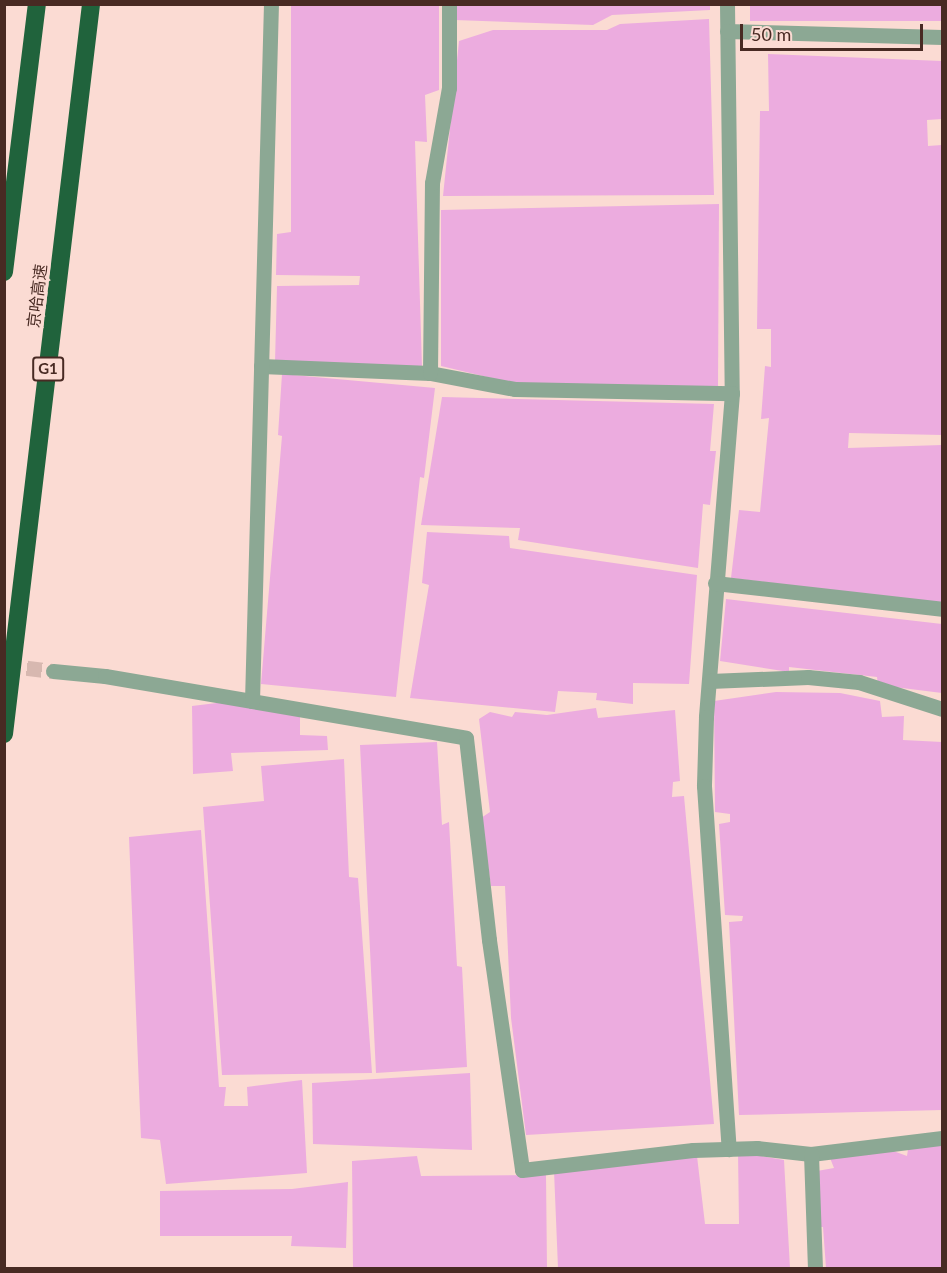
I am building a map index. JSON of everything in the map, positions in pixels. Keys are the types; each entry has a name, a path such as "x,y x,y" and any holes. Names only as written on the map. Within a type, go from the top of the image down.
{"highway":[{"path":"4,272 37,4"},
{"name":"京哈高速","path":"4,734 91,4"}],"street":[{"path":"252,701 271,4"},
{"path":"430,373 432,183 449,88 449,4"},
{"path":"727,4 732,393 716,583 704,786 729,1149"},
{"path":"728,31 942,37"},
{"path":"261,366 430,373 515,389 732,393"},
{"path":"716,583 942,609"},
{"path":"53,671 252,701 466,738 489,940 522,1170 729,1149 811,1154 942,1138"},
{"path":"710,681 808,677 859,682 942,709"},
{"path":"811,1154 815,1269"}],"building":[{"path":"455,4 710,4 710,10 612,15 593,25 455,20"},
{"path":"750,4 942,4 942,21 750,21"},
{"path":"291,5 439,5 439,90 425,95 427,142 415,141 422,367 275,362 277,286 359,285 360,276 276,275 277,234 291,232"},
{"path":"709,19 714,195 443,196 459,41 493,30 607,30 620,24"},
{"path":"768,54 942,61 942,119 927,120 928,146 942,145 942,435 849,433 848,448 942,445 942,604 731,578 739,510 760,512 769,418 761,419 765,366 771,367 771,329 757,329 760,111 769,111"},
{"path":"719,204 718,387 516,384 441,366 441,210"},
{"path":"282,374 435,388 424,478 420,477 396,697 261,684 282,436 278,435"},
{"path":"442,397 714,404 710,451 716,451 710,505 703,504 698,568 518,540 520,528 421,525"},
{"path":"427,532 509,536 510,548 697,575 689,684 633,683 633,704 596,700 597,693 558,691 555,712 410,698 429,585 422,583"},
{"path":"726,599 942,624 942,693 878,685 877,677 789,667 789,672 720,661"},
{"path":"776,692 840,693 880,701 882,717 904,716 903,740 942,742 942,1110 739,1115 729,922 742,921 743,916 725,915 719,824 730,822 730,814 715,812 714,701"},
{"path":"233,701 300,711 300,735 327,736 328,750 231,753 233,771 193,774 192,706"},
{"path":"596,708 598,718 675,710 680,781 673,782 672,797 684,796 714,1124 526,1135 511,1018 505,886 491,886 481,818 490,812 479,719 490,712 512,717 515,712 547,715"},
{"path":"437,742 442,825 449,822 457,966 462,967 467,1067 376,1073 360,745"},
{"path":"344,759 349,877 358,878 372,1073 222,1075 203,807 264,801 261,766"},
{"path":"201,830 219,1087 226,1087 224,1106 248,1106 247,1087 302,1080 307,1173 166,1184 160,1140 141,1138 129,837"},
{"path":"470,1073 472,1150 313,1144 312,1083"},
{"path":"942,1142 942,1268 826,1268 823,1227 818,1227 817,1171 834,1168 830,1158 885,1148 907,1156 909,1143"},
{"path":"738,1152 784,1160 790,1268 558,1268 554,1171 697,1156 705,1224 739,1224"},
{"path":"417,1156 421,1176 546,1175 547,1268 353,1268 352,1161"},
{"path":"348,1182 346,1248 291,1246 292,1236 160,1236 160,1191 292,1189"}],"tunnel":[{"path":"4,665 53,671"}]}
